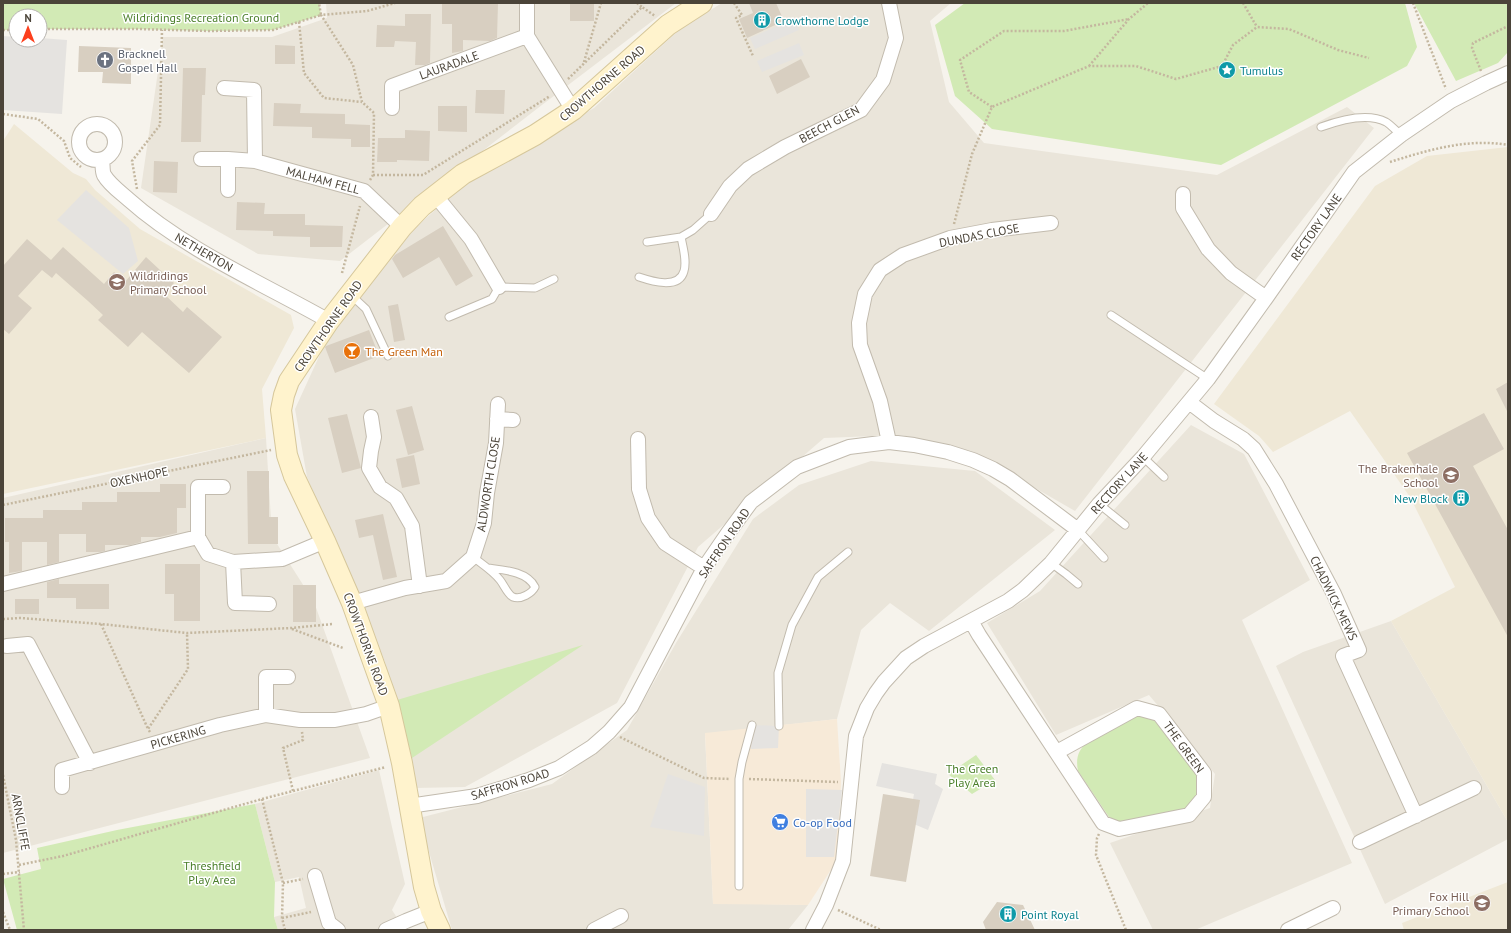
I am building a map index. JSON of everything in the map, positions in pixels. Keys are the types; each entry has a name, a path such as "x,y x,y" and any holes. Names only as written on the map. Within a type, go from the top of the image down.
{"street":[{"path":"527,3 526,36 574,110"},
{"name":"CROWTHORNE ROAD","path":"440,930 431,912 424,888 402,763 389,706 352,603 294,476 286,455 281,410 284,395 289,381 328,321 402,227 434,195 463,174 535,135 574,110 668,25 702,3"},
{"name":"BEECH GLEN","path":"711,214 730,186 748,169 786,147 860,110 883,80 896,38 889,3"},
{"name":"LAURADALE","path":"392,108 392,86 526,36"},
{"name":"RECTORY LANE","path":"812,930 826,905 843,861 856,736 867,708 884,682 906,658 924,646 1008,601 1023,590 1051,564 1099,504 1143,457 1208,379 1354,172 1401,134 1451,101 1508,73"},
{"path":"224,88 254,90 255,161"},
{"name":"MALHAM FELL","path":"201,159 255,161 364,191 402,227"},
{"path":"228,159 228,190"},
{"name":"NETHERTON","path":"102,160 104,174 117,189 148,217 163,228 328,321"},
{"path":"1183,194 1183,208 1208,248 1231,273 1266,298"},
{"path":"434,195 471,239 499,287"},
{"name":"DUNDAS CLOSE","path":"889,442 880,401 860,345 859,323 865,294 880,270 903,255 950,238 992,230 1051,223"},
{"name":"CHADWICK MEWS","path":"1189,402 1214,421 1243,439 1254,449 1276,484 1334,594 1351,631 1359,650 1343,656 1416,816"},
{"name":"ALDWORTH CLOSE","path":"473,557 484,523 487,493 496,443 498,404"},
{"path":"371,417 374,437 370,468 380,487 396,498 412,526 420,586"},
{"name":"ALDWORTH CLOSE","path":"497,419 513,420"},
{"path":"638,438 639,489 648,518 665,543 704,568"},
{"name":"SAFFRON ROAD","path":"409,806 477,796 529,780 560,768 592,747 609,732 631,707 704,568 728,533 751,502 797,467 849,447 889,442 914,445 948,452 973,460 1010,479 1078,530"},
{"path":"223,487 198,487 198,537 208,554 234,562 282,560 325,541"},
{"path":"3,584 198,537"},
{"path":"352,603 446,581 473,557"},
{"path":"234,562 235,603 269,604"},
{"path":"971,621 1103,823"},
{"path":"7,646 28,644 90,763"},
{"path":"266,714 266,677 288,677"},
{"name":"PICKERING","path":"62,787 62,770 220,725 266,714 300,720 335,720 366,714 389,706"},
{"name":"THE GREEN","path":"1057,752 1136,708 1159,714 1204,773 1204,797 1189,814 1119,829 1103,823"},
{"path":"1360,842 1474,788"},
{"path":"315,876 328,923 338,930"},
{"path":"1288,930 1333,908"},
{"path":"386,930 431,912"},
{"path":"594,930 621,916"}],"lane":[{"path":"1321,127 1337,121 1375,118 1386,122 1401,134"},
{"path":"646,242 681,237 693,230 711,214"},
{"path":"639,277 654,282 670,283 679,279 684,272 685,260 681,237"},
{"path":"449,317 492,299 499,287 535,288 554,279"},
{"path":"350,293 366,309 388,356"},
{"path":"1111,315 1208,379"},
{"path":"1143,457 1164,476"},
{"path":"1099,504 1125,525"},
{"path":"1078,530 1104,558"},
{"path":"779,726 778,672 792,625 818,576 848,552"},
{"path":"473,557 488,568 514,598 521,598 533,590 534,586 532,581 524,576 488,568"},
{"path":"1051,564 1078,584"},
{"path":"739,886 739,779 752,726"}],"path":[{"path":"319,3 321,15 353,65 362,102 374,113 373,175 364,191 342,273"},
{"path":"48,29 209,32 273,30 321,15 368,11 395,3"},
{"path":"584,63 601,3"},
{"path":"637,3 668,25"},
{"path":"734,3 742,15 736,18 753,56"},
{"path":"1089,66 1129,19 1148,3"},
{"path":"1243,3 1257,27"},
{"path":"1413,3 1446,91"},
{"path":"373,175 423,175 554,94 642,7"},
{"path":"992,107 969,92 960,60 1004,32 1064,32 1129,19"},
{"path":"299,22 304,73 324,98 362,102"},
{"path":"1486,83 1472,48 1473,43 1508,26"},
{"path":"950,238 972,154 992,107 1089,66 1136,66 1176,79 1222,66 1233,45 1257,27 1290,29 1338,50 1369,58"},
{"path":"137,189 132,161 160,125 162,30"},
{"path":"3,114 38,119 64,141 70,158 81,167"},
{"path":"1389,162 1449,146 1487,143 1508,145"},
{"name":"OXENHOPE","path":"3,505 275,449"},
{"path":"3,619 20,618 101,624 187,633 291,628 333,624"},
{"path":"101,624 156,744"},
{"path":"291,628 343,648"},
{"path":"148,729 188,669 187,633"},
{"path":"293,791 283,748 303,740 300,720"},
{"path":"609,732 704,778 841,782"},
{"path":"19,865 63,856 262,799 402,763"},
{"name":"ARNCLIFFE","path":"3,775 15,833 20,872 24,930"},
{"path":"262,799 283,883 282,918 285,930"},
{"path":"1103,823 1097,838 1096,855 1126,930"},
{"path":"3,874 20,872"},
{"path":"283,883 315,876"},
{"path":"282,918 324,909"},
{"path":"836,909 881,930"},
{"path":"3,912 10,930"}],"shaded area":[{"path":"326,3 676,3 340,261 258,254 141,188 163,37 272,37 327,18"},
{"path":"722,3 951,3 930,21 949,102 984,143 1217,175 1347,107 1374,128 1075,511 971,451 901,435 824,438 698,547 617,703 465,787 415,788 385,662 307,477 295,409 328,337 414,229 471,178 594,108 680,29"},
{"path":"794,19 799,30 755,49 750,38"},
{"path":"3,36 8,36 8,48 48,48 48,39 67,40 62,114 3,110"},
{"path":"799,43 804,55 762,72 757,61"},
{"name":"Wildridings Primary School","path":"14,124 73,173 86,179 95,190 140,229 291,315 294,328 262,389 266,438 3,494 3,141"},
{"name":"The Brakenhale School","path":"1508,147 1508,822 1391,621 1455,587 1410,497 1350,411 1273,452 1259,436 1214,404 1375,186 1427,156"},
{"path":"86,190 129,228 138,261 123,274 57,220"},
{"path":"1191,425 1244,454 1310,580 1242,620 1352,863 1195,930 1153,930 1110,843 1210,808 1215,774 1149,695 1056,735 987,623 1040,591"},
{"path":"266,438 272,536 314,602 370,758 3,853 3,498"},
{"path":"871,461 975,471 1055,530 929,631 890,603 861,630 837,719 705,734 713,903 808,905 788,930 452,930 419,818 552,784 627,730 676,643 753,519 799,485"},
{"path":"1391,621 1508,822 1508,839 1385,904 1276,666 1303,652"},
{"path":"837,719 841,782 838,859 808,905 713,904 705,733"},
{"path":"752,725 779,726 778,748 751,749"},
{"path":"882,763 937,774 935,784 943,789 928,830 909,822 914,794 876,786"},
{"path":"379,770 405,884 392,910 405,930 278,930 274,917 306,908 299,877 275,882 255,804"},
{"path":"668,774 705,787 704,836 650,827"},
{"path":"806,789 842,790 834,857 806,857"},
{"name":"Fox Hill Primary School","path":"1508,882 1508,930 1404,930 1402,923"}],"green space":[{"name":"Wildridings Recreation Ground","path":"3,3 319,3 321,15 273,30 209,31 48,29 48,8 8,8 8,30 3,30"},
{"path":"965,3 1405,3 1417,47 1407,66 1221,165 992,129 955,96 935,25"},
{"path":"1414,3 1508,3 1508,52 1498,63 1456,81"},
{"path":"583,645 412,758 397,700"},
{"path":"1134,714 1153,714 1199,769 1202,795 1189,807 1180,810 1126,821 1117,821 1109,817 1078,771 1077,763 1080,750 1089,741 1125,717"},
{"name":"The Green Play Area","path":"976,755 995,780 972,794 948,774"},
{"name":"Threshfield Play Area","path":"255,804 275,882 274,917 278,930 17,930 3,879 41,869 37,848 117,830"}],"building":[{"path":"442,3 498,3 497,38 490,41 463,40 463,51 452,53 452,24 442,24"},
{"path":"570,3 594,3 594,21 570,21"},
{"name":"Crowthorne Lodge","path":"749,3 776,3 784,21 747,38 739,19 753,13"},
{"path":"405,14 431,14 430,63 425,65 415,65 416,42 395,41 394,47 376,47 377,25 405,26"},
{"path":"275,45 295,46 295,64 275,64"},
{"name":"Bracknell Gospel Hall","path":"79,46 131,48 131,84 102,83 103,72 78,72"},
{"name":"Crowthorne Lodge","path":"801,59 810,77 777,94 769,76"},
{"path":"183,68 206,68 205,95 202,95 201,142 181,142"},
{"path":"476,90 505,90 504,114 475,113"},
{"path":"274,103 301,104 300,113 345,114 345,124 370,125 370,147 351,147 351,139 312,138 312,127 273,126"},
{"path":"438,106 467,106 467,132 438,131"},
{"path":"405,130 430,131 429,161 397,160 397,162 377,162 378,138 405,138"},
{"path":"154,161 178,162 177,193 153,192"},
{"path":"237,202 265,203 264,214 305,214 305,225 343,226 342,247 310,247 310,237 273,236 273,231 236,230"},
{"path":"443,226 473,276 456,286 439,257 403,278 392,259 395,255"},
{"path":"27,239 51,260 63,247 104,284 114,272 125,282 146,257 174,283 164,294 183,312 187,307 222,337 189,373 142,332 128,347 98,320 103,315 88,301 56,273 52,278 42,270 18,296 32,308 9,334 3,329 3,266"},
{"path":"398,304 405,340 394,342 388,306"},
{"name":"The Green Man","path":"369,330 379,356 335,373 325,347"},
{"path":"1508,382 1508,413 1496,389"},
{"path":"412,406 424,450 408,455 396,410"},
{"name":"New Block","path":"1484,413 1504,449 1473,466 1508,530 1508,637 1407,453"},
{"path":"347,414 361,468 342,473 328,418"},
{"path":"414,455 420,484 402,488 396,459"},
{"path":"247,471 269,471 269,517 278,517 278,544 248,544"},
{"path":"160,484 186,484 186,508 177,508 177,533 160,537 141,537 141,542 130,545 105,545 105,551 100,552 86,552 86,534 59,534 59,562 47,565 47,542 22,542 22,571 9,573 9,542 5,542 5,518 43,518 43,510 82,510 82,502 117,502 117,492 160,492"},
{"path":"383,514 397,577 383,580 373,535 359,538 355,520"},
{"path":"165,564 200,564 200,621 174,621 174,594 165,594"},
{"path":"59,579 59,584 109,584 109,609 76,609 76,598 47,598 47,582"},
{"path":"293,585 316,585 316,622 293,622"},
{"path":"15,599 39,599 39,614 15,614"},
{"path":"883,794 920,800 906,882 870,876"},
{"name":"Point Royal","path":"997,902 1023,905 1035,930 986,930 983,922"}],"place":[{"name":"Crowthorne Lodge","path":"762,20"},
{"name":"Bracknell Gospel Hall","path":"105,60"},
{"name":"Tumulus","path":"1227,70"},
{"name":"Wildridings Primary School","path":"117,282"},
{"name":"The Green Man","path":"352,351"},
{"name":"The Brakenhale School","path":"1451,475"},
{"name":"New Block","path":"1461,498"},
{"name":"Co-op Food","path":"780,822"},
{"name":"Fox Hill Primary School","path":"1482,903"},
{"name":"Point Royal","path":"1008,914"}]}
